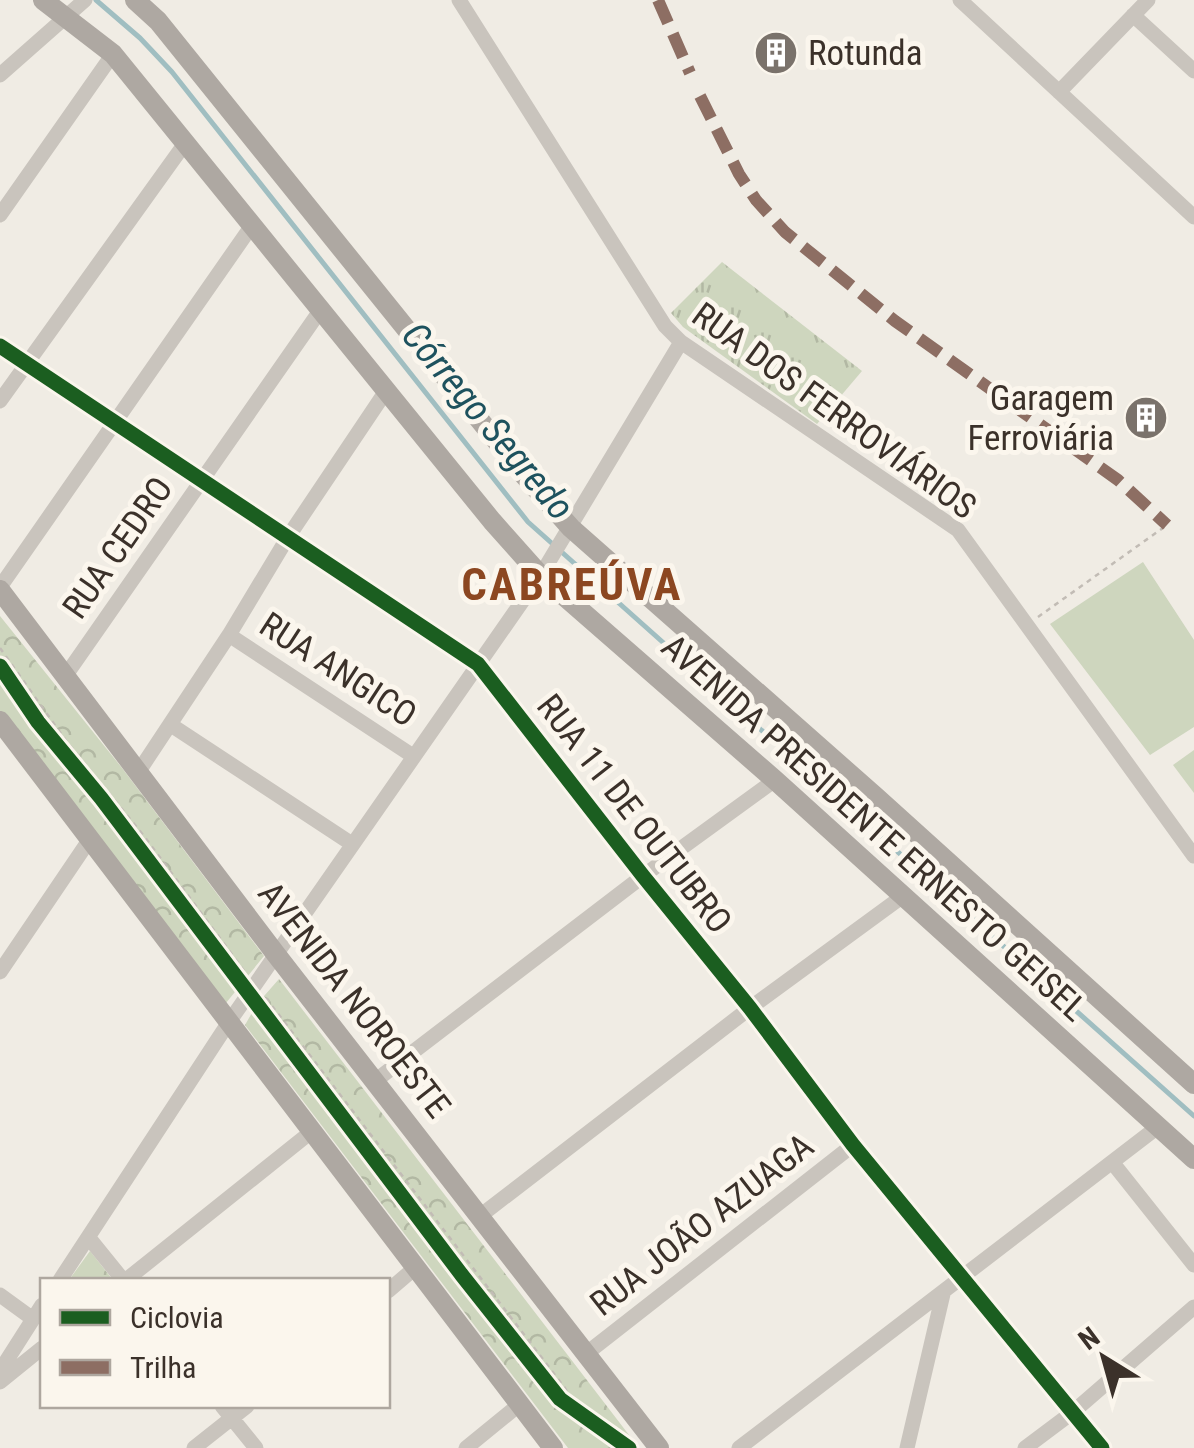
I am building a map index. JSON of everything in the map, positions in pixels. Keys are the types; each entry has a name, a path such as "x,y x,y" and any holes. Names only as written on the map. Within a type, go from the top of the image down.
{"main road":[{"name":"AVENIDA PRESIDENTE ERNESTO GEISEL","path":"43,0 113,54 386,391 541,574 1194,1159"},
{"name":"AVENIDA PRESIDENTE ERNESTO GEISEL","path":"135,0 158,21 569,530 876,798 1194,1084"},
{"name":"AVENIDA NOROESTE","path":"0,589 659,1448"},
{"path":"0,722 553,1448"}],"street":[{"path":"0,75 85,0"},
{"name":"RUA DOS FERROVIÁRIOS","path":"459,0 665,326 681,342 958,530 1194,856"},
{"path":"960,0 1194,217"},
{"path":"1059,92 1148,0"},
{"path":"1132,15 1194,72"},
{"path":"0,215 113,54"},
{"path":"0,402 186,142"},
{"path":"0,589 253,224"},
{"name":"RUA CEDRO","path":"66,675 322,308"},
{"path":"61,1278 229,1022 255,994 276,953 541,574 681,342"},
{"name":"RUA 11 DE OUTUBRO","path":"0,346 478,664 854,1145 1102,1448"},
{"path":"139,770 386,391"},
{"name":"RUA ANGICO","path":"230,634 414,756"},
{"path":"171,724 352,844"},
{"path":"375,1080 774,780"},
{"path":"0,972 90,839"},
{"path":"480,1216 903,896"},
{"path":"739,1448 963,1280 1158,1126"},
{"path":"128,1278 311,1132"},
{"name":"RUA JOÃO AZUAGA","path":"587,1353 854,1145"},
{"path":"1112,1162 1194,1265"},
{"path":"89,1238 123,1278"},
{"path":"390,1289 416,1267"},
{"path":"906,1448 944,1294"},
{"path":"0,1295 38,1312 0,1371"},
{"path":"1025,1448 1073,1412 1194,1307"},
{"path":"0,1382 40,1350"},
{"path":"466,1448 520,1404"},
{"path":"194,1448 227,1412 256,1448"}],"path":[{"path":"1025,626 1167,525"},
{"path":"0,648 66,742 132,820 246,973"},
{"path":"0,666 38,722 255,994 461,1274 560,1399 626,1448"}],"green space":[{"path":"722,262 862,371 817,424 683,327 671,313"},
{"path":"1143,562 1194,640 1194,727 1150,755 1050,624"},
{"path":"0,616 122,768 264,956 226,1003 0,711"},
{"path":"1194,750 1194,793 1173,765"},
{"path":"279,979 639,1448 568,1448 245,1025"},
{"path":"90,1251 111,1278 70,1278"}],"waterway":[{"name":"Córrego Segredo","path":"96,0 172,72 528,522 1194,1116"}],"marked path":[{"path":"658,0 690,73"},
{"path":"700,96 739,174 785,232 895,321 1118,480 1167,525"}],"cycle path":[{"path":"0,346 478,664 750,1008 853,1145 1102,1448"},
{"path":"0,666 38,722 101,798 560,1399 629,1448"}],"place":[{"name":"Rotunda","path":"776,53"},
{"name":"Garagem Ferroviária","path":"1146,418"}],"district":[{"name":"CABREÚVA","path":"572,584"}]}
